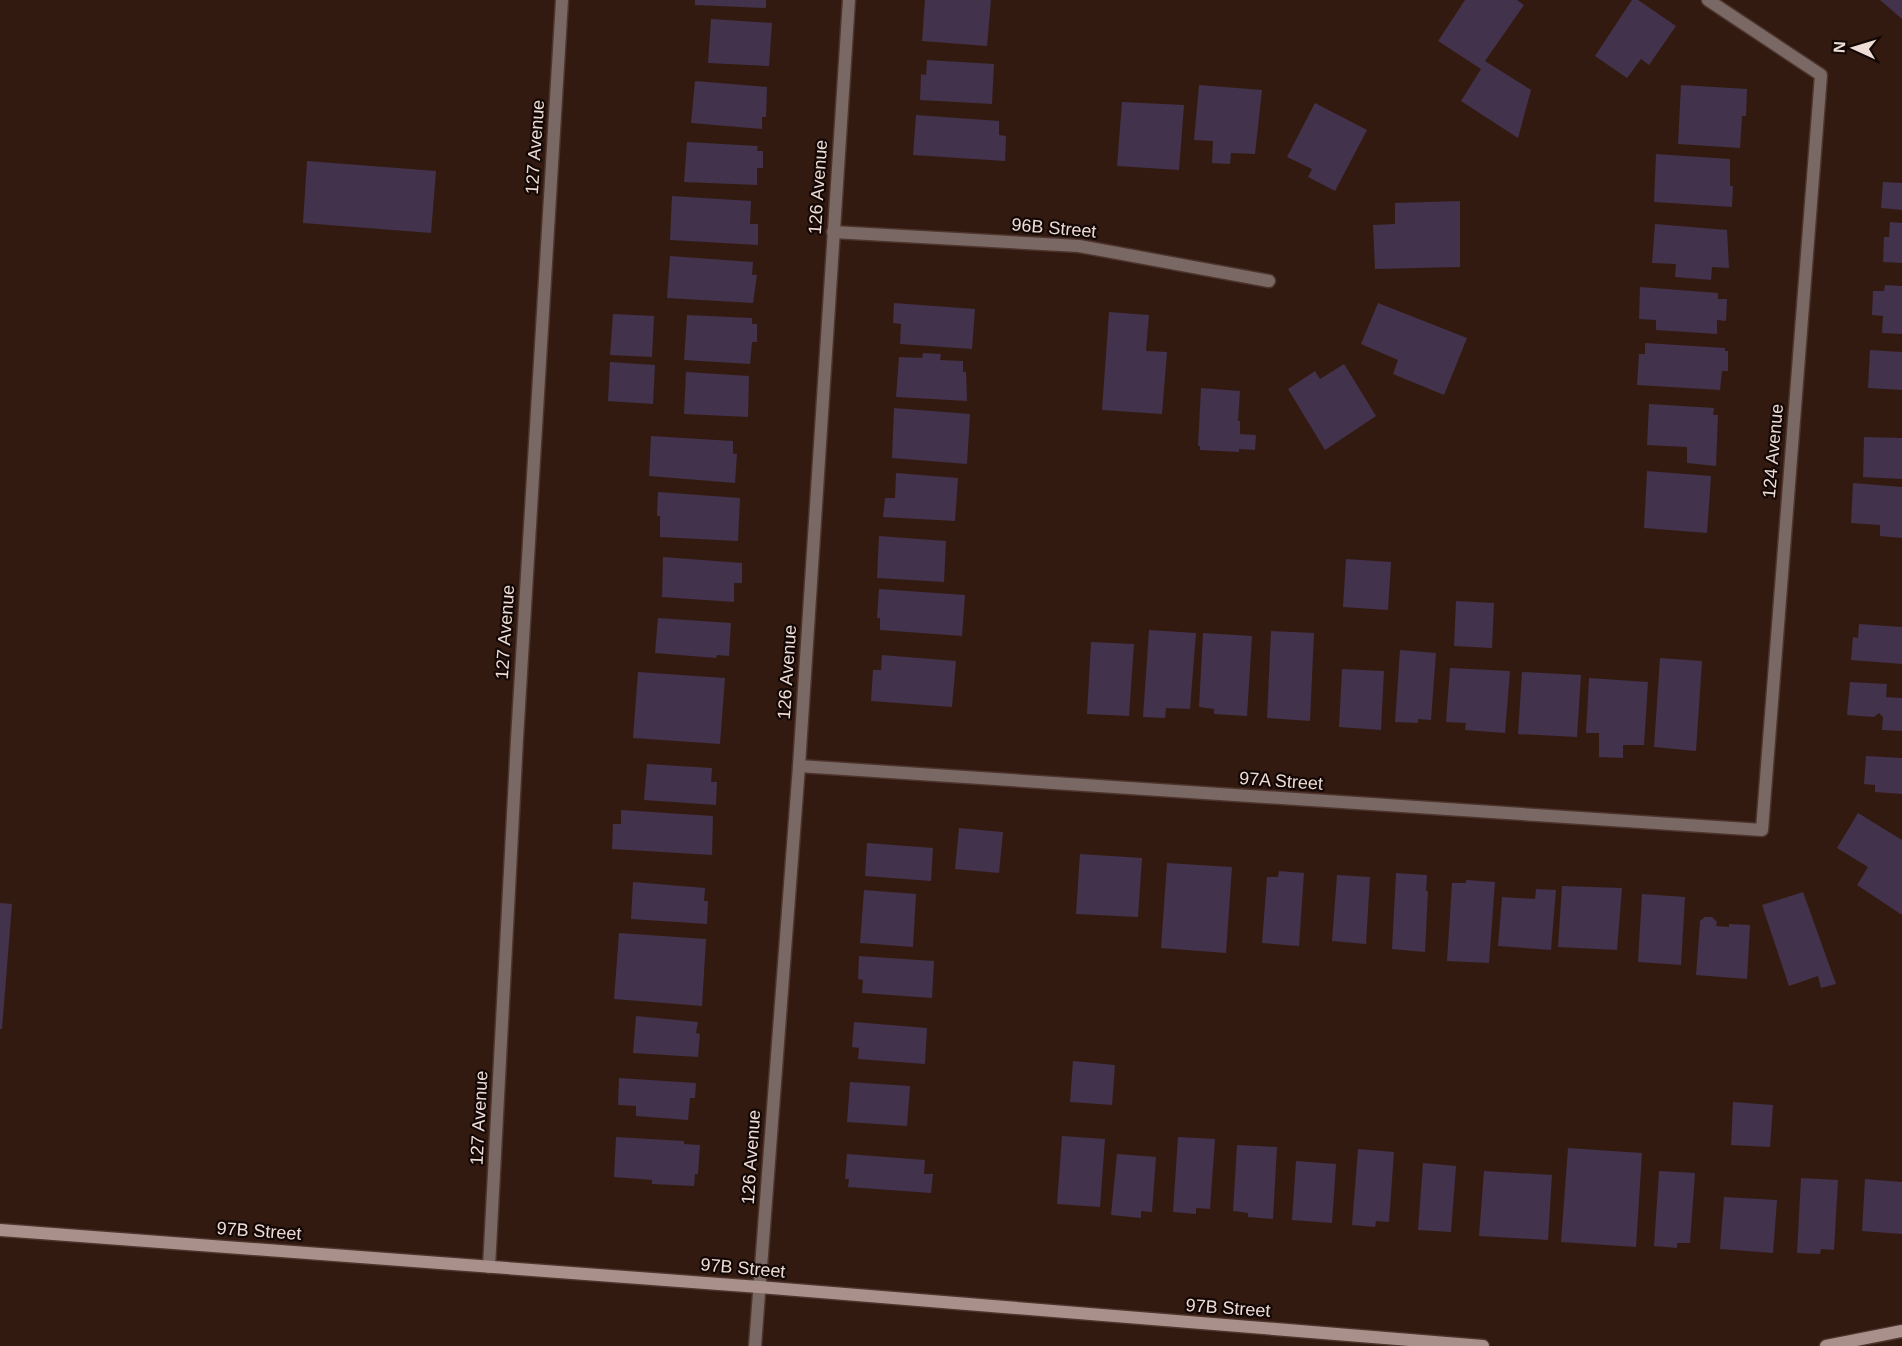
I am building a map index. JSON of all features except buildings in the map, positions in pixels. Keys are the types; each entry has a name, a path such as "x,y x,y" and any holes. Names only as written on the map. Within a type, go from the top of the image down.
{"street":[{"name":"127 Avenue","path":"489,1267 517,739 562,0"},
{"name":"126 Avenue","path":"755,1346 799,766 849,0"},
{"name":"124 Avenue","path":"1708,0 1821,75 1762,830"},
{"name":"96B Street","path":"833,232 1079,246 1269,281"},
{"name":"97A Street","path":"799,766 1762,830"},
{"name":"97B Street","path":"0,1230 759,1287 1483,1346"},
{"path":"1826,1346 1902,1331"}]}
